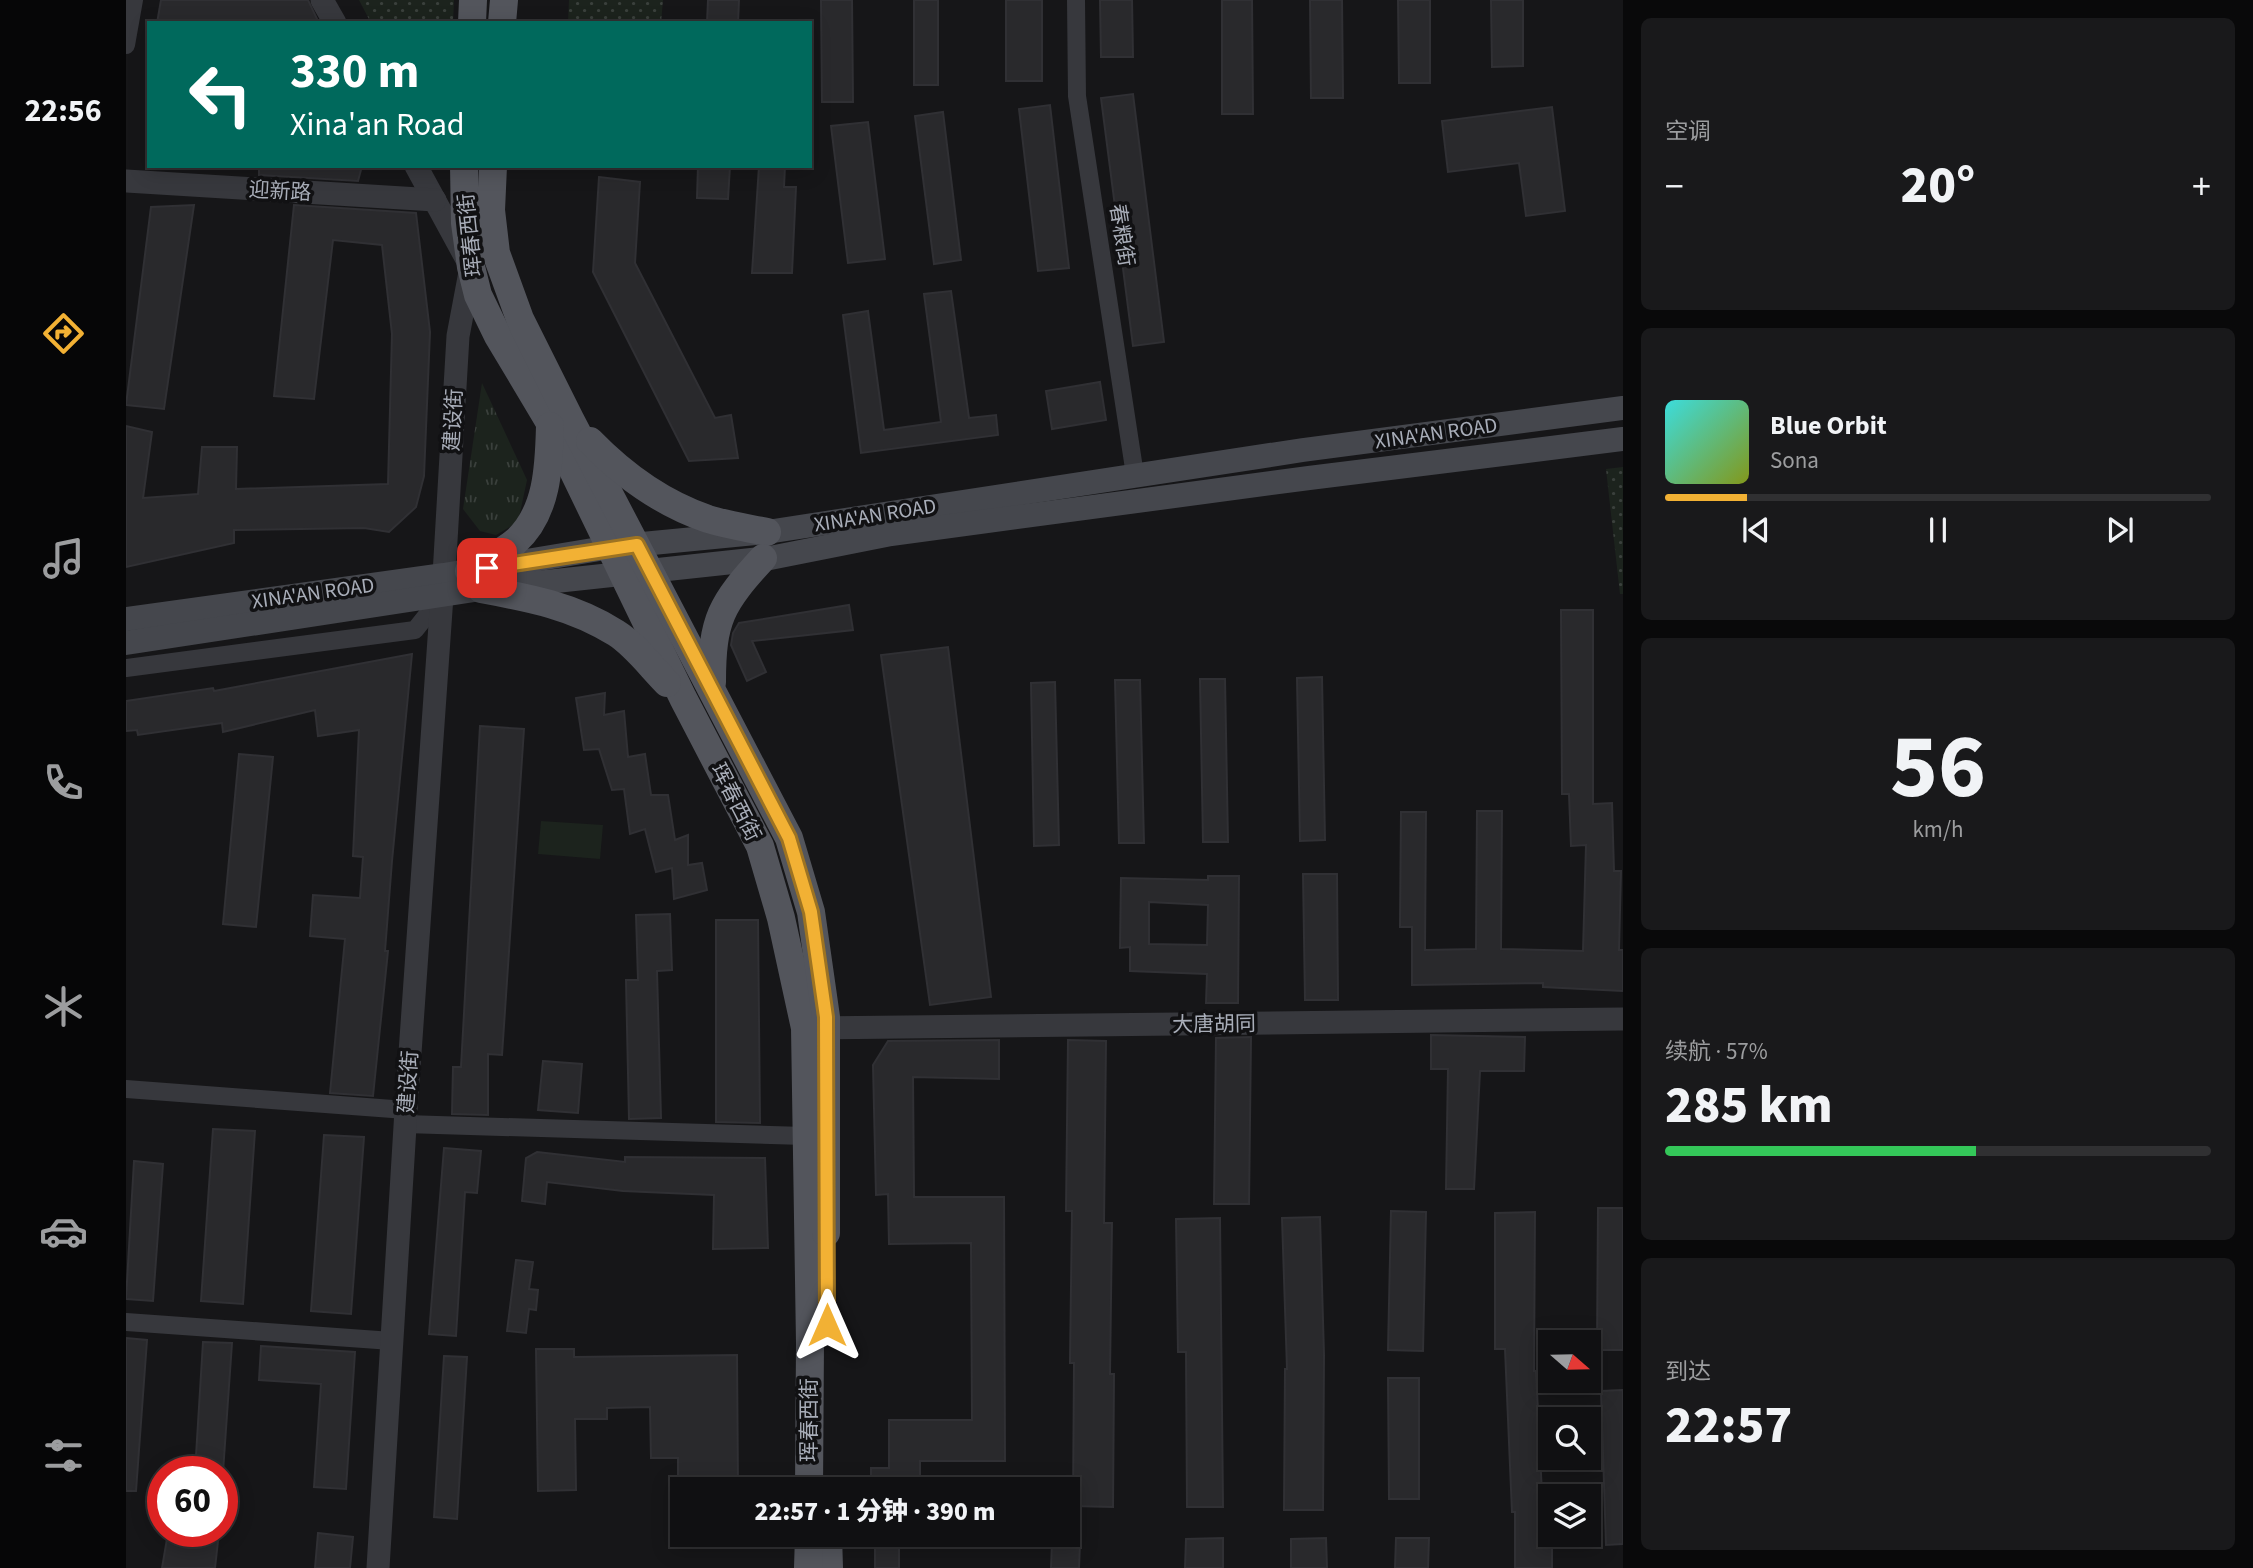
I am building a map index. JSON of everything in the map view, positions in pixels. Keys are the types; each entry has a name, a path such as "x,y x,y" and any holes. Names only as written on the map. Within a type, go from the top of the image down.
{"main road":[{"path":"472,21 474,0"},
{"path":"502,21 504,0"},
{"name":"珲春西街","path":"464,168 465,223 478,295 498,336 560,421"},
{"name":"珲春西街","path":"493,168 491,210 496,253 560,421 630,558 712,689 789,838 811,912 828,1477"},
{"name":"XINA'AN ROAD","path":"126,643 459,583 630,558 765,545 888,524 1135,475 1623,408"},
{"path":"459,583 516,541 532,518 543,496 560,421 643,488 680,508 765,545 722,608 712,644 712,689"},
{"name":"XINA'AN ROAD","path":"888,524 1309,478 1623,439"},
{"name":"珲春西街","path":"630,558 683,698 760,846 816,1028 805,1136 810,1343 809,1477"},
{"path":"459,583 550,602 574,611 618,635 683,698"},
{"name":"XINA'AN ROAD","path":"126,619 459,583"},
{"path":"808,1568 809,1547"},
{"path":"828,1547 829,1568"}],"street":[{"path":"126,45 134,0"},
{"path":"322,0 334,21"},
{"name":"春粮街","path":"1076,0 1077,96 1135,475"},
{"path":"417,168 471,267"},
{"name":"迎新路","path":"126,181 435,200"},
{"name":"建设街","path":"378,1568 406,1117 459,583 458,336 471,267"},
{"path":"126,668 415,630 459,583"},
{"name":"大唐胡同","path":"816,1028 1623,1019"},
{"path":"126,1089 406,1117 805,1136"},
{"path":"126,1322 392,1341"}],"green space":[{"path":"359,0 454,0 453,21 370,21"},
{"path":"569,0 663,0 661,21 568,21"},
{"path":"482,383 527,480 518,522 496,535 480,531 463,509"},
{"path":"1623,467 1623,594 1620,594 1606,469"},
{"path":"541,821 603,825 600,859 538,854"}],"building":[{"path":"161,0 308,0 318,21 157,21"},
{"path":"708,0 739,0 738,21 707,21"},
{"path":"821,0 852,0 853,102 822,102"},
{"path":"914,0 938,0 938,85 914,85"},
{"path":"1006,0 1042,0 1042,81 1006,81"},
{"path":"1100,0 1132,0 1133,57 1101,57"},
{"path":"1222,0 1252,0 1253,114 1222,114"},
{"path":"1310,0 1342,0 1343,98 1311,98"},
{"path":"1398,0 1430,0 1430,83 1399,83"},
{"path":"1491,0 1523,0 1523,66 1492,67"},
{"path":"1133,94 1164,342 1133,346 1101,98"},
{"path":"1050,105 1069,268 1038,271 1019,109"},
{"path":"1552,107 1565,211 1526,216 1519,163 1448,172 1442,121"},
{"path":"943,112 961,260 934,264 915,116"},
{"path":"868,122 885,259 848,263 831,126"},
{"path":"259,168 361,168 358,181 259,175"},
{"path":"698,168 730,168 728,199 697,198"},
{"path":"759,168 785,168 784,187 796,187 792,273 752,273"},
{"path":"599,177 640,182 635,263 715,418 731,415 738,458 689,461 593,272"},
{"path":"194,205 164,409 126,405 151,207"},
{"path":"294,205 416,213 430,332 424,476 416,507 389,532 364,528 234,530 234,543 126,567 126,426 152,432 143,498 198,494 202,447 237,447 236,489 388,484 392,334 382,245 333,240 314,399 274,396"},
{"path":"951,291 969,418 996,415 998,435 861,453 843,315 868,311 884,430 941,422 924,294"},
{"path":"1100,382 1106,420 1052,429 1046,391"},
{"path":"849,605 853,630 752,641 766,672 747,681 731,645 733,633 739,623"},
{"path":"1561,610 1593,610 1593,804 1612,803 1614,871 1621,871 1619,950 1623,950 1623,991 1543,987 1543,983 1412,985 1412,927 1400,927 1401,812 1426,812 1425,950 1476,949 1477,811 1502,811 1501,949 1583,951 1586,845 1571,846 1569,794 1562,794"},
{"path":"948,647 991,997 930,1005 881,655"},
{"path":"412,654 392,861 385,951 388,951 373,1096 330,1093 345,939 310,936 313,895 360,898 363,857 353,856 359,730 318,736 315,710 223,732 222,723 138,735 137,730 126,731 126,701 213,688 214,691"},
{"path":"1322,677 1325,840 1300,841 1297,678"},
{"path":"1200,679 1225,679 1228,842 1203,842"},
{"path":"1115,680 1140,680 1144,843 1119,843"},
{"path":"1055,682 1059,845 1034,846 1031,683"},
{"path":"605,693 604,715 624,711 628,757 645,754 651,795 668,795 675,840 688,835 688,865 702,863 707,890 674,899 672,868 656,872 645,829 630,834 624,789 612,790 599,749 584,750 576,698"},
{"path":"480,726 524,729 502,1055 488,1054 488,1115 452,1114 453,1067 461,1067"},
{"path":"239,754 273,757 256,927 223,924"},
{"path":"1303,874 1337,874 1338,1000 1305,1000"},
{"path":"1208,876 1239,876 1238,1003 1206,1003 1207,974 1130,971 1130,947 1120,948 1121,878 1208,880","holes":["1149,902 1208,905 1207,945 1149,944"]},
{"path":"670,914 672,970 657,971 661,1118 629,1119 626,980 638,980 636,915"},
{"path":"716,920 758,920 760,1123 716,1122"},
{"path":"1431,1035 1525,1037 1524,1071 1480,1071 1474,1189 1446,1189 1448,1069 1431,1069"},
{"path":"1251,1037 1249,1204 1214,1204 1216,1038"},
{"path":"999,1040 999,1079 913,1077 914,1197 1004,1197 1005,1461 920,1461 920,1477 871,1477 871,1468 889,1468 889,1420 972,1420 971,1243 889,1244 888,1194 876,1195 873,1065 888,1041"},
{"path":"1068,1040 1106,1041 1104,1223 1112,1223 1110,1374 1114,1374 1113,1507 1080,1506 1080,1477 1073,1477 1074,1363 1070,1363 1072,1211 1066,1211"},
{"path":"543,1061 582,1064 578,1113 538,1110"},
{"path":"213,1129 255,1131 243,1304 201,1301"},
{"path":"324,1135 364,1137 351,1314 311,1311"},
{"path":"444,1148 481,1151 477,1193 465,1192 456,1336 429,1334"},
{"path":"537,1152 625,1162 625,1157 765,1158 768,1248 713,1249 714,1195 623,1191 547,1182 545,1204 522,1201 526,1158"},
{"path":"134,1161 163,1164 153,1301 126,1299"},
{"path":"1598,1208 1623,1208 1623,1350 1601,1350 1601,1330 1597,1330"},
{"path":"1391,1211 1426,1212 1423,1351 1388,1350"},
{"path":"1535,1212 1534,1371 1538,1412 1538,1470 1541,1470 1542,1484 1538,1484 1538,1547 1552,1547 1552,1568 1515,1568 1515,1512 1512,1512 1505,1349 1495,1349 1495,1213"},
{"path":"1320,1217 1324,1355 1323,1510 1284,1510 1287,1369 1282,1218"},
{"path":"1220,1218 1223,1507 1187,1507 1186,1352 1178,1352 1176,1219"},
{"path":"516,1260 533,1262 529,1289 538,1290 536,1310 529,1309 526,1333 507,1331"},
{"path":"126,1338 147,1340 136,1491 126,1491"},
{"path":"203,1342 232,1343 224,1456 196,1456"},
{"path":"261,1346 355,1352 346,1489 314,1487 321,1384 259,1380"},
{"path":"536,1349 574,1349 574,1357 737,1355 738,1477 678,1477 678,1458 651,1458 650,1407 607,1408 607,1419 575,1419 576,1490 538,1491"},
{"path":"444,1356 467,1357 457,1519 434,1517"},
{"path":"1388,1378 1419,1378 1419,1499 1389,1499"},
{"path":"1623,1390 1623,1544 1606,1545 1601,1391"},
{"path":"318,1533 353,1537 350,1568 315,1568"},
{"path":"1223,1538 1223,1568 1185,1568 1186,1539"},
{"path":"1326,1538 1327,1568 1291,1568 1291,1539"},
{"path":"1396,1538 1429,1538 1428,1568 1395,1568"},
{"path":"166,1547 217,1547 215,1568 162,1568"},
{"path":"1052,1547 1080,1547 1079,1568 1051,1568"},
{"path":"875,1548 899,1548 899,1568 875,1568"}],"route":[{"path":"487,568 637,545 789,838 811,912 826,1017 827,1325"}]}
